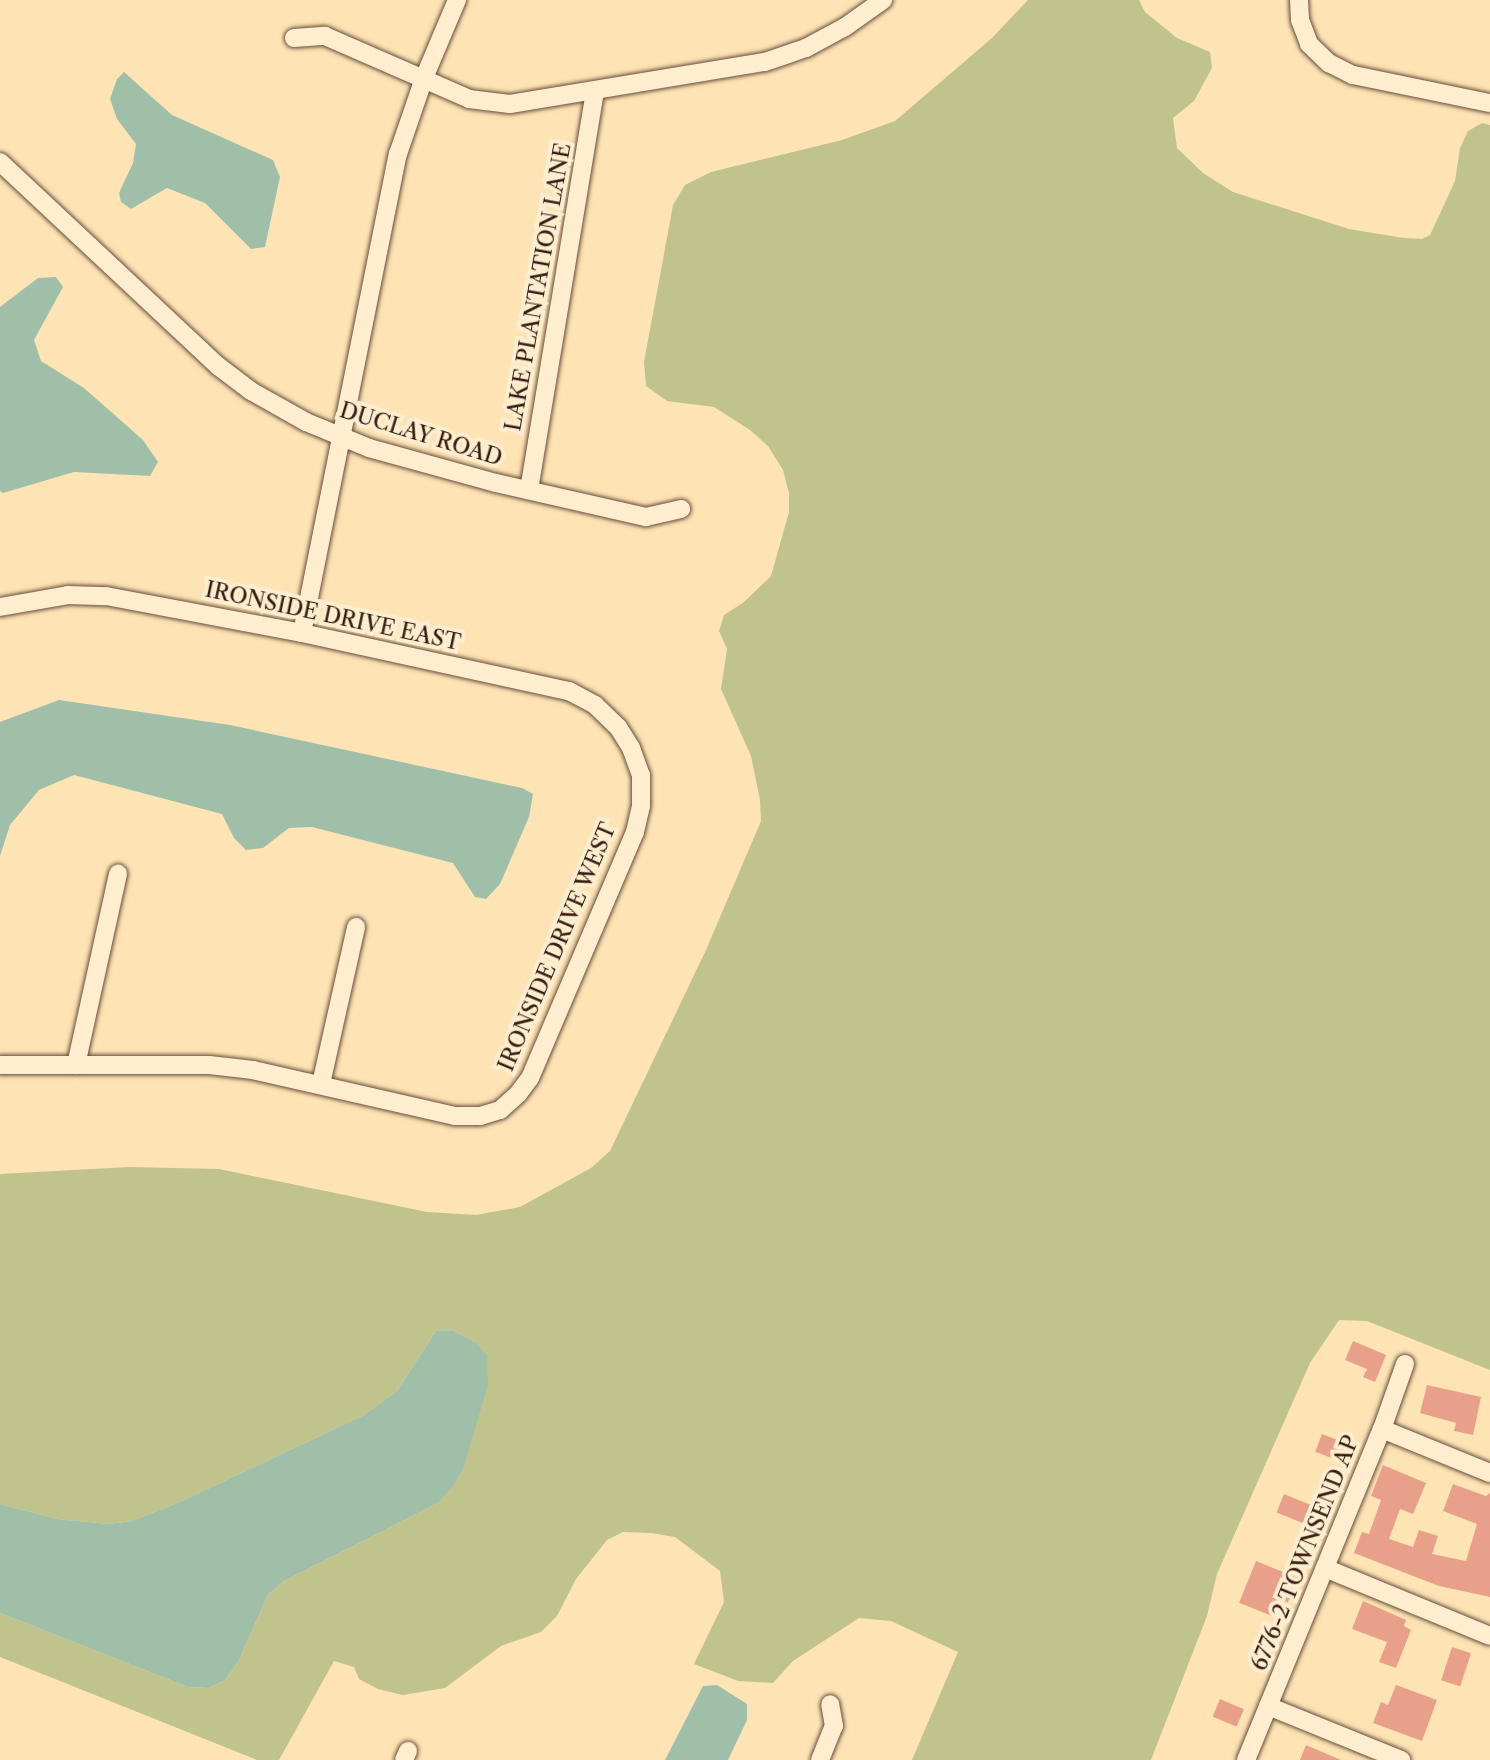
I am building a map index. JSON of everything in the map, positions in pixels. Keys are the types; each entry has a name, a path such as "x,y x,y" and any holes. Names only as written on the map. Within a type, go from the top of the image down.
{"street":[{"path":"302,633 398,154 424,78 457,0"},
{"path":"294,38 325,36 469,99 493,104 595,92 765,62 806,48 845,27 883,0"},
{"path":"1299,0 1300,20 1309,44 1329,63 1353,75 1490,103"},
{"name":"LAKE PLANTATION LANE","path":"529,490 595,92"},
{"name":"DUCLAY ROAD","path":"0,162 218,366 251,391 306,422 398,456 529,490 646,517 681,509"},
{"name":"IRONSIDE DRIVE EAST","path":"0,607 68,595 106,596 302,633 569,691 595,705 618,727 631,748"},
{"name":"IRONSIDE DRIVE WEST","path":"321,1084 455,1116 480,1116 500,1110 518,1094 530,1078 635,832 641,806 641,775 631,748"},
{"path":"76,1065 118,874"},
{"path":"0,1065 209,1065 253,1070 321,1084 356,927"},
{"name":"6776-2 TOWNSEND AP","path":"1246,1760 1382,1429 1405,1364"},
{"path":"1382,1429 1490,1473"},
{"path":"1325,1568 1490,1636"},
{"path":"820,1760 834,1726 830,1704"},
{"path":"1268,1706 1401,1760"}],"green space":[{"path":"1028,0 1139,0 1145,12 1177,38 1210,52 1212,68 1194,101 1173,118 1177,148 1203,173 1233,192 1349,229 1404,238 1422,239 1430,235 1455,181 1460,148 1468,131 1482,123 1490,125 1490,1370 1367,1321 1339,1320 1310,1363 1217,1574 1207,1616 1151,1760 912,1760 958,1652 891,1621 859,1618 793,1661 773,1683 738,1681 694,1664 724,1602 720,1571 675,1537 651,1533 623,1532 607,1540 576,1579 557,1616 541,1632 501,1646 445,1688 403,1695 378,1689 359,1679 354,1667 334,1661 279,1760 257,1760 0,1657 0,1613 188,1687 209,1688 225,1680 238,1662 268,1595 284,1581 438,1503 475,1342 452,1330 436,1331 397,1391 364,1415 182,1501 132,1521 109,1524 57,1519 0,1504 0,1174 129,1167 219,1169 427,1212 476,1215 520,1207 591,1168 610,1151 706,950 761,821 751,756 721,689 727,649 719,631 724,615 744,602 771,576 789,512 789,493 783,470 768,446 750,430 714,407 667,401 646,386 644,362 673,205 685,185 711,172 842,140 895,121 992,38"}],"shaded area":[{"path":"124,72 172,115 273,160 280,177 265,247 251,249 205,203 167,188 131,209 121,202 119,193 133,163 136,144 117,119 110,99 117,79"},
{"path":"56,277 63,287 34,340 41,361 84,388 143,440 158,462 150,476 74,472 3,493 0,491 0,307 38,278"},
{"path":"59,700 230,725 522,788 533,794 529,817 500,884 486,899 475,897 453,863 312,827 289,828 263,848 246,850 234,838 222,814 74,775 39,790 10,825 0,856 0,722"},
{"path":"452,1330 475,1342 487,1355 488,1385 463,1469 455,1483 438,1503 284,1581 268,1595 238,1662 225,1680 209,1688 188,1687 0,1613 0,1504 57,1519 109,1524 132,1521 182,1501 364,1415 397,1391 436,1331"},
{"path":"717,1685 747,1704 747,1720 728,1760 665,1760 703,1686"}],"building":[{"path":"1353,1341 1386,1355 1375,1382 1363,1377 1367,1369 1345,1360"},
{"path":"1427,1385 1481,1397 1473,1435 1454,1431 1456,1423 1420,1413"},
{"path":"1322,1434 1353,1446 1346,1464 1315,1452"},
{"path":"1383,1465 1426,1483 1413,1514 1400,1509 1389,1539 1413,1547 1419,1530 1438,1536 1432,1554 1466,1561 1477,1524 1443,1511 1453,1484 1486,1496 1490,1493 1490,1597 1439,1586 1354,1553 1362,1532 1369,1534 1381,1500 1371,1496"},
{"path":"1284,1494 1319,1508 1312,1527 1277,1513"},
{"path":"1256,1561 1298,1578 1281,1620 1239,1603"},
{"path":"1363,1601 1406,1620 1404,1626 1411,1630 1396,1668 1379,1662 1387,1642 1352,1629"},
{"path":"1452,1647 1471,1653 1460,1686 1441,1680"},
{"path":"1396,1685 1437,1700 1422,1741 1373,1723 1381,1702 1388,1705"},
{"path":"1220,1699 1244,1709 1237,1727 1213,1716"},
{"path":"1306,1745 1341,1760 1300,1760"}]}
